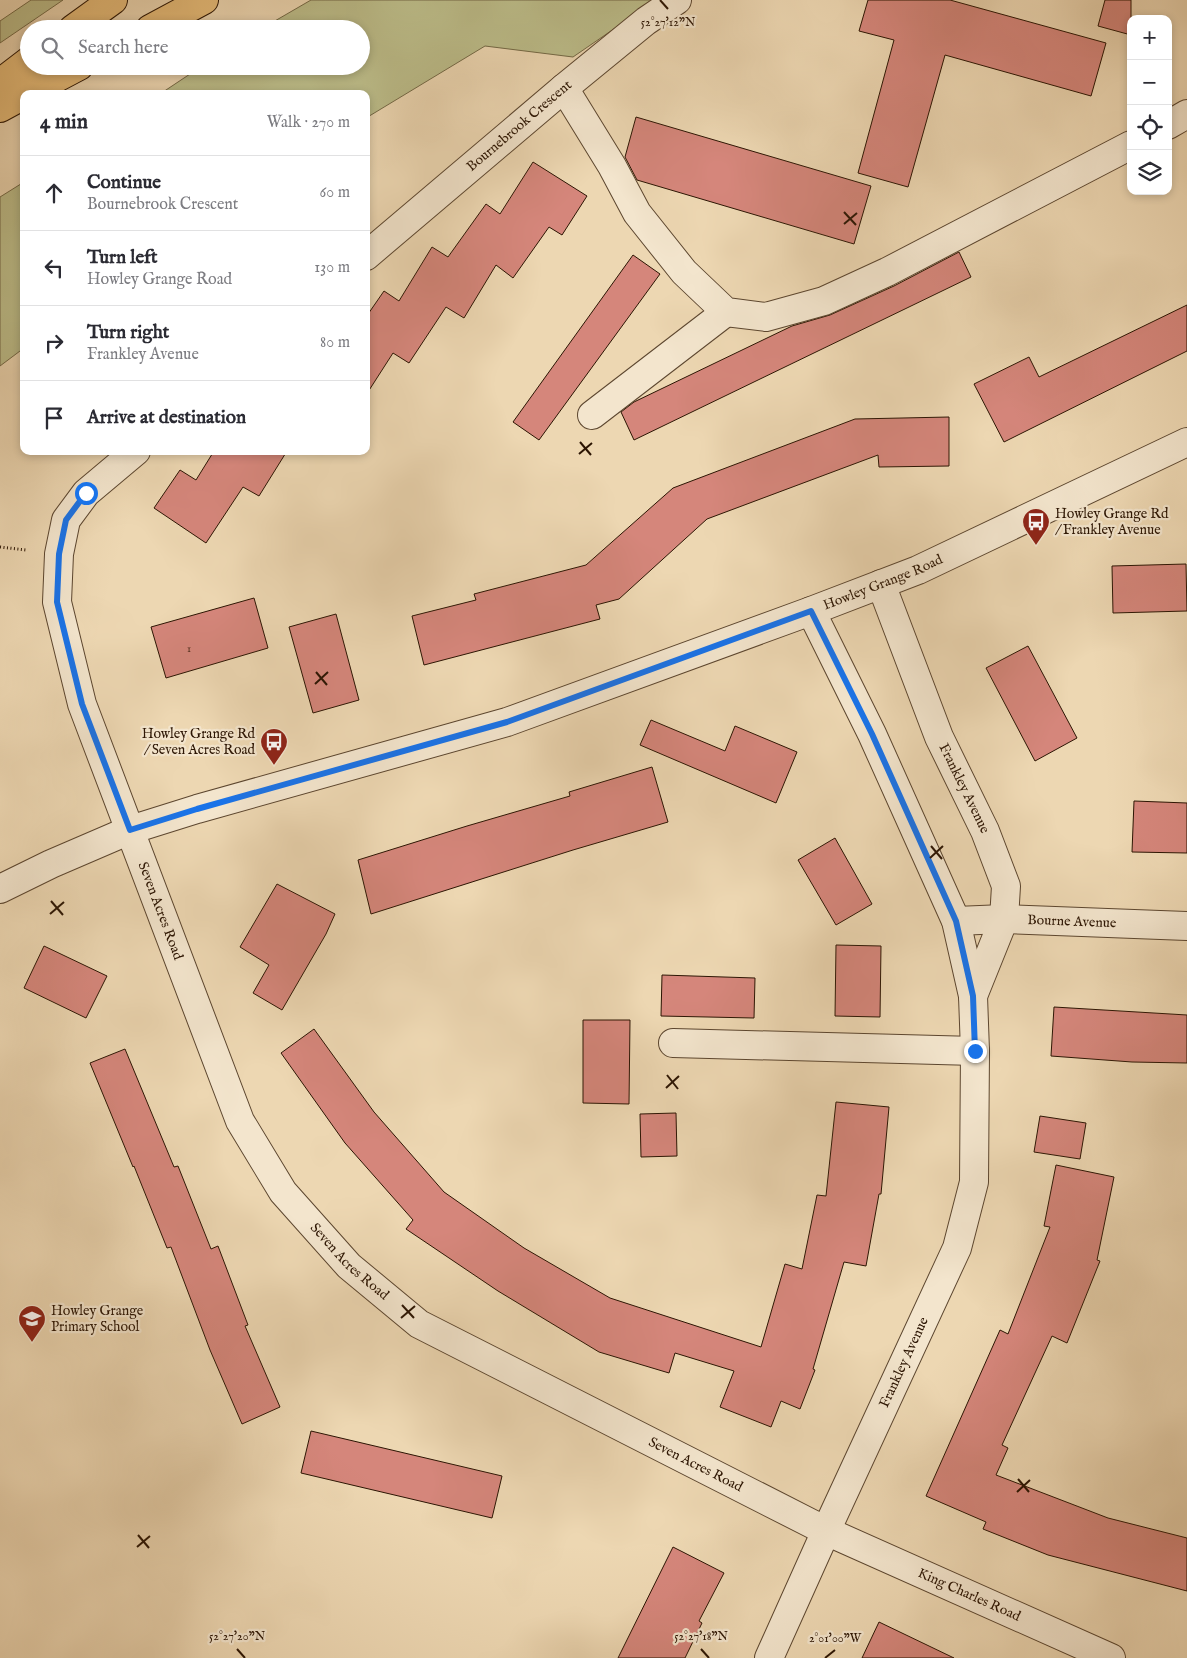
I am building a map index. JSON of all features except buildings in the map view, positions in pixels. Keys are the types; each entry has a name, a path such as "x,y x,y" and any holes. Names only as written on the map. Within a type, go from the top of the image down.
{"highway":[{"path":"85,20 113,0"},
{"path":"167,20 204,0"},
{"path":"0,83 20,69"},
{"path":"33,90 62,75"},
{"path":"0,108 20,97"}],"street":[{"name":"Bournebrook Crescent","path":"370,253 564,88 646,21 677,0"},
{"path":"564,88 612,166 637,213 684,272 726,312 766,317 824,301 904,263 1127,147"},
{"path":"1172,122 1187,114"},
{"path":"592,415 726,312"},
{"name":"Howley Grange Road","path":"0,889 51,864 130,830 197,809 507,722 811,611 918,570 1187,442"},
{"path":"130,830 82,704 57,602 59,554 66,520 86,493 131,455"},
{"name":"Frankley Avenue","path":"881,584 939,737 985,832 1006,886 1004,919 973,996"},
{"name":"Frankley Avenue","path":"769,1658 957,1248 974,1182 975,1051 973,996 956,921 872,734 811,611"},
{"name":"Seven Acres Road","path":"130,830 240,1121 283,1192 349,1266 419,1324 826,1531"},
{"name":"Bourne Avenue","path":"956,921 1004,919 1187,926"},
{"path":"673,1044 975,1051"},
{"name":"King Charles Road","path":"826,1531 1111,1658"}],"green space":[{"path":"31,0 63,0 34,20 20,20 20,29 0,43 0,21"},
{"path":"311,0 656,0 573,57 485,46 370,116 370,90 166,90 188,75 370,75 370,20 277,20"},
{"path":"20,184 20,351 0,366 0,197"}],"place":[{"name":"Howley Grange Rd / Frankley Avenue","path":"1036,546"},
{"name":"Howley Grange Rd / Seven Acres Road","path":"274,766"},
{"name":"Howley Grange Primary School","path":"32,1343"}],"route":[{"path":"86,493 66,520 59,554 57,602 82,704 130,830 197,809 507,722 811,611 872,734 956,921 973,996 975,1051"}]}
